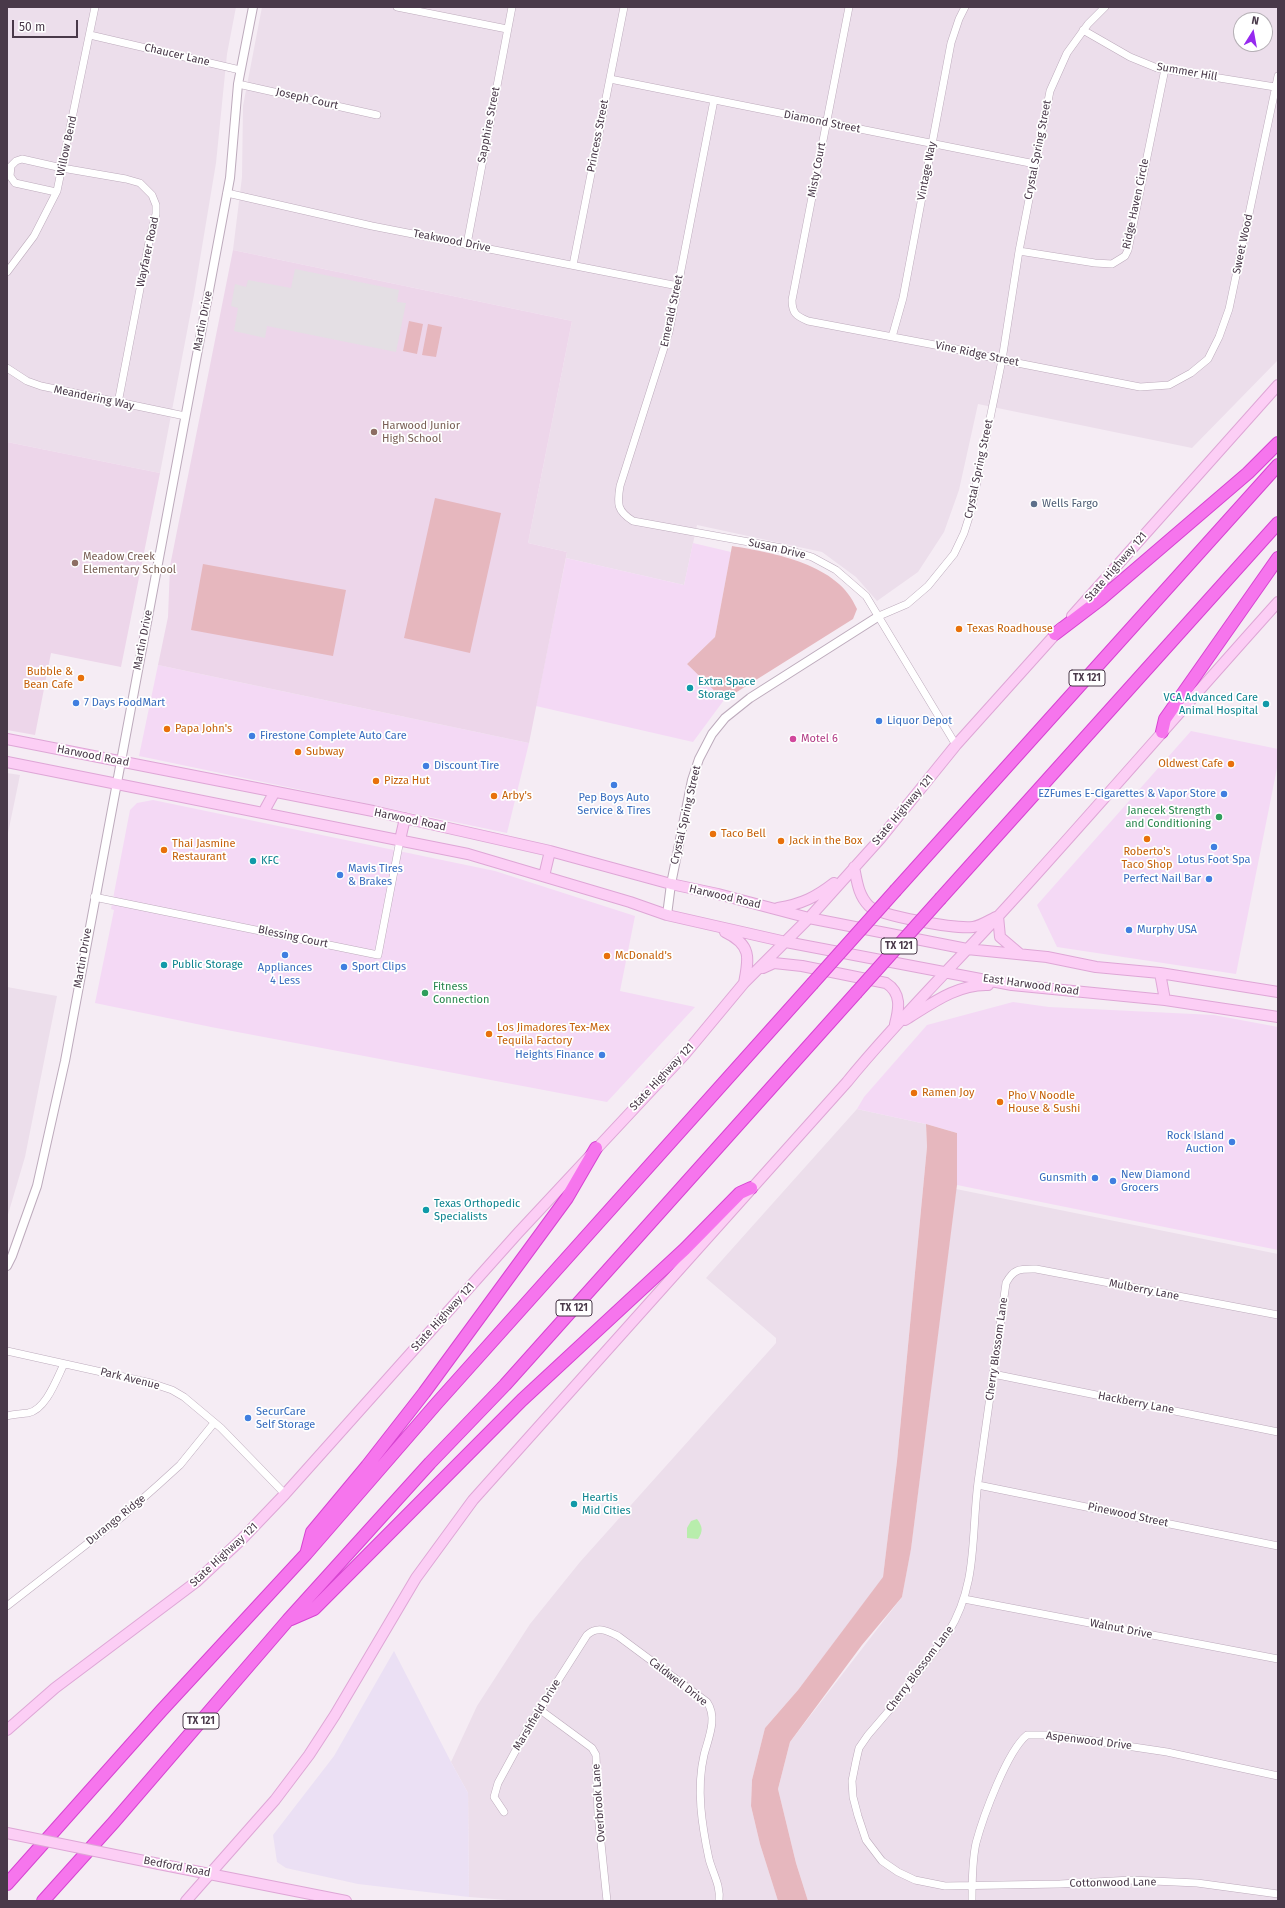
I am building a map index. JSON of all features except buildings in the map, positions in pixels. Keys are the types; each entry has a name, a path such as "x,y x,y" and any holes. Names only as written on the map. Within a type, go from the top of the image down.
{"highway":[{"path":"1055,634 1101,599 1248,473 1278,443"},
{"name":"TX 121","path":"9,1881 161,1711 306,1554 442,1398 1278,465"},
{"name":"TX 121","path":"43,1901 288,1620 430,1463 511,1379 1278,523"},
{"path":"1162,732 1165,719 1278,558"},
{"path":"306,1554 312,1532 367,1466 429,1386 567,1198 596,1148"},
{"path":"288,1620 314,1609 522,1400 685,1249 740,1193 751,1188"},
{"path":"50,1901 67,1875"}],"main road":[{"name":"State Highway 121","path":"7,1730 55,1688 196,1582 242,1539 285,1494 596,1148 685,1054 744,983 809,918 854,866 880,839 956,745 1278,386"},
{"path":"186,1901 275,1800 309,1755 335,1715 416,1578 473,1500 894,1026 998,916 1278,602"},
{"name":"Harwood Road","path":"7,739 405,818 550,850 671,884 775,908 809,918"},
{"name":"Harwood Road","path":"7,762 468,854 544,876 667,915 786,942"},
{"path":"263,812 274,793"},
{"path":"400,840 405,818"},
{"path":"544,876 550,850"},
{"path":"775,908 794,905 817,896 854,866 861,896 870,907 890,916 956,926 974,927 998,916"},
{"path":"998,916 1000,937 1020,954"},
{"path":"809,918 967,949 1020,954 1096,967 1160,973 1278,992"},
{"path":"710,925 737,938 745,947 748,960 744,983"},
{"name":"East Harwood Road","path":"786,942 1012,985 1165,1000 1278,1017"},
{"path":"744,983 766,966 774,963 802,966 886,983 892,987 897,996 899,1008 894,1026"},
{"path":"1160,973 1165,1000"},
{"path":"894,1026 952,992 976,985 1012,985"},
{"name":"Bedford Road","path":"7,1833 346,1901"}],"street":[{"name":"Willow Bend","path":"7,272 34,236 56,192 95,7"},
{"name":"Martin Drive","path":"7,1266 37,1186 66,1054 94,897 227,193 238,84 253,7"},
{"path":"397,7 507,29"},
{"name":"Sapphire Street","path":"467,244 512,7"},
{"name":"Princess Street","path":"573,265 624,7"},
{"name":"Misty Court","path":"792,311 792,300 849,7"},
{"name":"Vintage Way","path":"892,337 903,298 951,43 959,19 965,7"},
{"name":"Crystal Spring Street","path":"667,915 671,884 692,780 699,759 712,734 724,718 750,698 879,616 907,604 928,586 954,554 964,533 971,511 1002,360 1019,251 1050,91 1067,53 1083,30 1105,7"},
{"name":"Summer Hill","path":"1083,30 1130,58 1165,69 1276,87"},
{"name":"Chaucer Lane","path":"90,35 240,70"},
{"name":"Ridge Haven Circle","path":"1019,251 1112,264 1125,256 1128,250 1165,69"},
{"name":"Sweet Wood","path":"1164,385 1169,385 1191,373 1208,359 1219,337 1229,309 1241,257 1278,76"},
{"name":"Diamond Street","path":"610,79 1035,164"},
{"name":"Joseph Court","path":"238,84 377,115"},
{"name":"Emerald Street","path":"625,515 619,507 620,486 669,332 714,100"},
{"name":"Wayfarer Road","path":"56,192 15,183 10,176 10,170 13,163 22,159 135,181 148,190 156,205 156,214 150,237 118,403"},
{"name":"Teakwood Drive","path":"227,193 372,226 678,286"},
{"name":"Vine Ridge Street","path":"792,311 798,317 808,321 1002,360 1140,387 1164,385"},
{"name":"Meandering Way","path":"7,368 27,381 41,386 184,416"},
{"name":"Susan Drive","path":"625,515 633,521 782,548 812,557 836,570 866,596 956,745"},
{"name":"Blessing Court","path":"94,897 378,955 400,840"},
{"name":"Mulberry Lane","path":"1011,1274 1014,1271 1024,1269 1036,1270 1278,1315"},
{"name":"Cherry Blossom Lane","path":"972,1885 945,1886 915,1880 882,1862 866,1840 853,1797 852,1781 860,1748 868,1735 892,1707 948,1633 958,1617 964,1599 972,1564 978,1484 1006,1283 1011,1274"},
{"name":"Park Avenue","path":"7,1351 151,1383 172,1390 184,1397 214,1423 285,1494"},
{"path":"7,1416 34,1411 42,1404 50,1394 64,1364"},
{"name":"Hackberry Lane","path":"993,1374 1278,1432"},
{"name":"Durango Ridge","path":"7,1606 123,1516 180,1465 214,1423"},
{"name":"Pinewood Street","path":"978,1484 1278,1546"},
{"name":"Walnut Drive","path":"964,1599 1278,1659"},
{"name":"Marshfield Drive","path":"504,1812 494,1797 498,1783 539,1709 587,1635 592,1630 601,1629"},
{"name":"Caldwell Drive","path":"601,1629 618,1636 707,1702 711,1708 712,1725 702,1765 701,1809 710,1861 718,1886 719,1901"},
{"name":"Overbrook Lane","path":"539,1709 592,1748 596,1755 598,1814 607,1901"},
{"name":"Aspenwood Drive","path":"972,1901 976,1843 989,1806 1017,1745 1027,1735 1053,1735 1167,1752 1278,1776"},
{"name":"Cottonwood Lane","path":"972,1885 1060,1884 1131,1880 1197,1883 1278,1894"}],"shaded area":[{"path":"7,7 236,7 227,54 216,163 194,295 160,473 7,442"},
{"path":"262,7 1278,7 1278,360 1192,448 978,404 959,490 944,532 918,572 877,601 856,577 822,552 697,525 684,585 566,558 567,552 528,543 572,321 233,250 242,177 243,106"},
{"name":"Harwood Junior High School","path":"233,250 572,321 528,543 567,552 529,743 158,665 168,617 170,566"},
{"path":"295,269 399,290 397,302 406,303 396,352 267,326 265,338 234,331 238,308 231,306 235,284 246,287 248,280 291,288"},
{"path":"409,321 423,324 417,354 403,351"},
{"path":"428,324 442,327 436,357 422,355"},
{"name":"Meadow Creek Elementary School","path":"7,442 160,473 121,667 51,653 35,735 7,730"},
{"path":"435,498 501,513 470,653 404,638"},
{"path":"693,543 731,552 715,637 687,664 724,700 693,742 536,706 566,558 684,585"},
{"path":"732,546 767,552 785,557 804,563 821,571 836,581 848,594 857,609 853,619 724,700 687,664 715,637"},
{"path":"203,564 346,590 333,656 191,630"},
{"path":"158,665 529,743 507,833 139,756"},
{"path":"1191,731 1278,749 1278,763 1236,974 1057,947 1037,905"},
{"path":"7,773 20,775 7,838"},
{"path":"153,800 495,871 635,916 620,991 695,1007 607,1102 211,1027 95,1003 114,910 111,909 130,810 137,803"},
{"path":"7,987 57,996 25,1157 7,1218"},
{"path":"1013,1002 1049,1007 1214,1015 1278,1027 1278,1250 957,1185 957,1133 926,1124 857,1109 864,1097 927,1025"},
{"path":"857,1109 926,1124 927,1147 897,1461 883,1578 798,1690 765,1728 752,1780 751,1806 760,1844 778,1901 520,1901 469,1897 468,1793 451,1762 477,1706 530,1624 580,1562 776,1343 776,1338 706,1278"},
{"path":"926,1124 957,1133 957,1185 911,1549 902,1597 862,1645 790,1742 778,1789 796,1863 808,1901 778,1901 760,1844 751,1806 752,1780 765,1728 798,1690 883,1577 897,1461 927,1147"},
{"path":"956,1189 1278,1254 1278,1901 808,1901 796,1863 778,1789 790,1742 902,1597 911,1548"},
{"path":"697,1519 702,1529 700,1536 698,1539 687,1538 687,1528 691,1521"},
{"path":"394,1651 468,1793 469,1897 358,1884 286,1868 277,1862 273,1835 334,1756"}],"place":[{"name":"Harwood Junior High School","path":"374,432"},
{"name":"Wells Fargo","path":"1034,504"},
{"name":"Meadow Creek Elementary School","path":"75,563"},
{"name":"Texas Roadhouse","path":"959,629"},
{"name":"Bubble & Bean Cafe","path":"81,678"},
{"name":"Extra Space Storage","path":"690,688"},
{"name":"7 Days FoodMart","path":"76,703"},
{"name":"VCA Advanced Care Animal Hospital","path":"1266,704"},
{"name":"Liquor Depot","path":"879,721"},
{"name":"Papa John's","path":"167,729"},
{"name":"Firestone Complete Auto Care","path":"252,736"},
{"name":"Motel 6","path":"793,739"},
{"name":"Subway","path":"298,752"},
{"name":"Oldwest Cafe","path":"1231,764"},
{"name":"Discount Tire","path":"426,766"},
{"name":"Pizza Hut","path":"376,781"},
{"name":"Pep Boys Auto Service & Tires","path":"614,785"},
{"name":"EZFumes E-Cigarettes & Vapor Store","path":"1224,794"},
{"name":"Arby's","path":"494,796"},
{"name":"Janecek Strength and Conditioning","path":"1219,817"},
{"name":"Taco Bell","path":"713,834"},
{"name":"Roberto's Taco Shop","path":"1147,839"},
{"name":"Jack in the Box","path":"781,841"},
{"name":"Lotus Foot Spa","path":"1214,847"},
{"name":"Thai Jasmine Restaurant","path":"164,850"},
{"name":"KFC","path":"253,861"},
{"name":"Mavis Tires & Brakes","path":"340,875"},
{"name":"Perfect Nail Bar","path":"1209,879"},
{"name":"Murphy USA","path":"1129,930"},
{"name":"Appliances 4 Less","path":"285,955"},
{"name":"McDonald's","path":"607,956"},
{"name":"Public Storage","path":"164,965"},
{"name":"Sport Clips","path":"344,967"},
{"name":"Fitness Connection","path":"425,993"},
{"name":"Los Jimadores Tex-Mex Tequila Factory","path":"489,1034"},
{"name":"Heights Finance","path":"602,1055"},
{"name":"Ramen Joy","path":"914,1093"},
{"name":"Pho V Noodle House & Sushi","path":"1000,1102"},
{"name":"Rock Island Auction","path":"1232,1142"},
{"name":"Gunsmith","path":"1095,1178"},
{"name":"New Diamond Grocers","path":"1113,1181"},
{"name":"Texas Orthopedic Specialists","path":"426,1210"},
{"name":"SecurCare Self Storage","path":"248,1418"},
{"name":"Heartis Mid Cities","path":"574,1504"}]}
